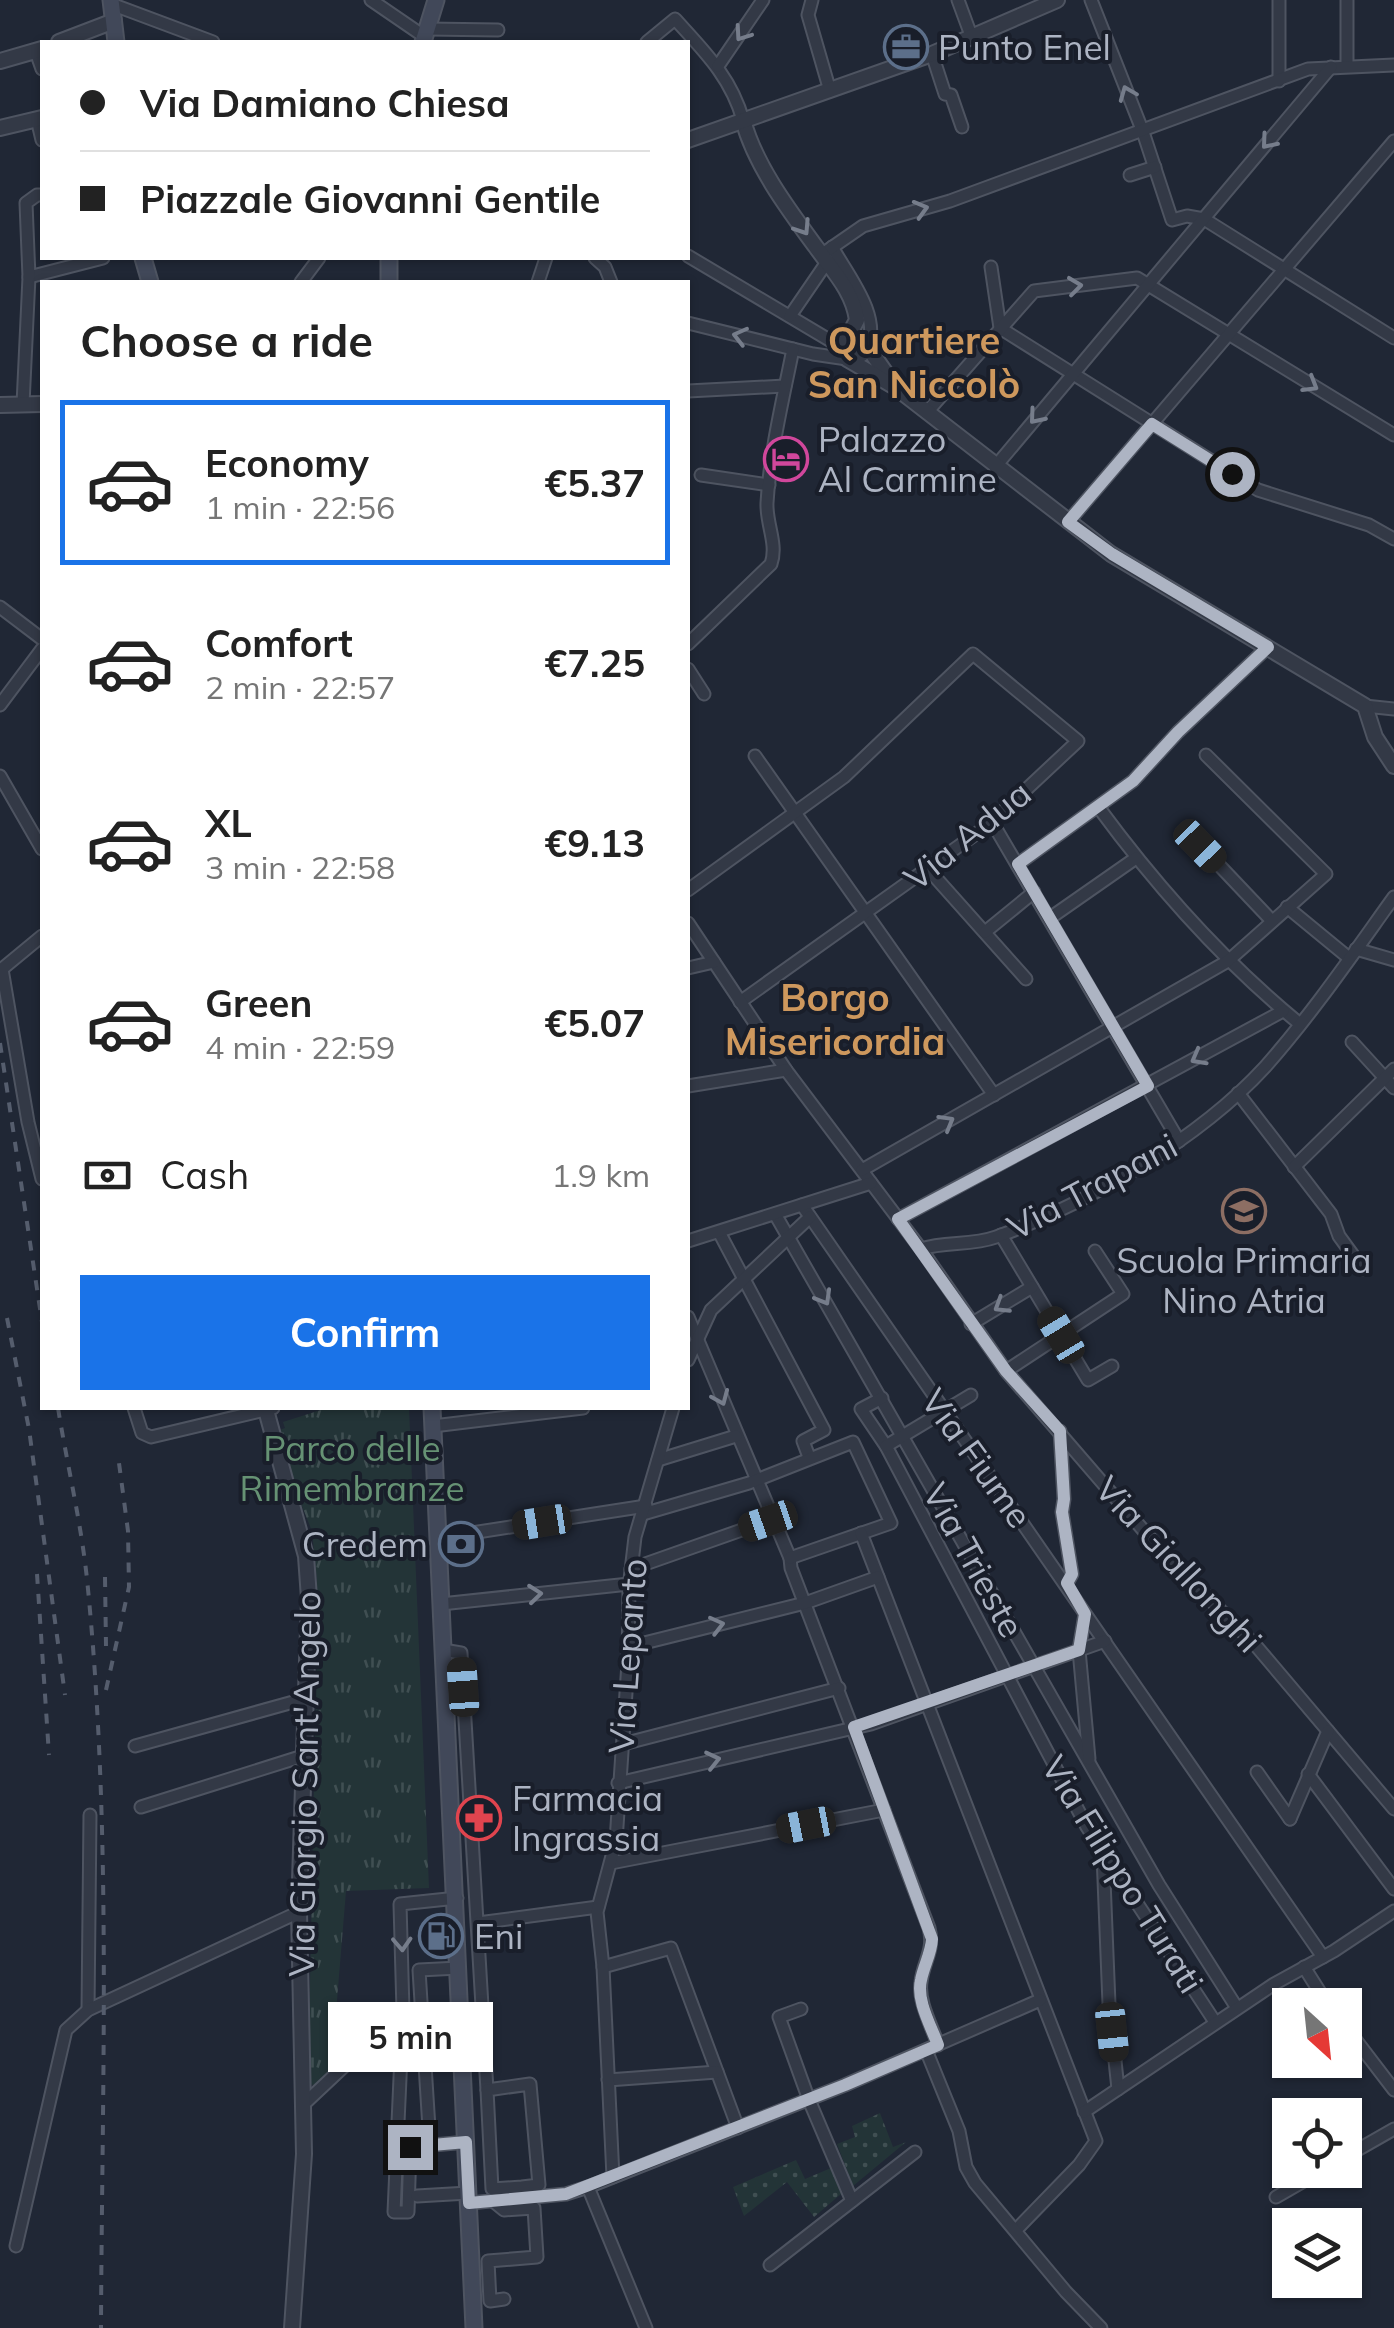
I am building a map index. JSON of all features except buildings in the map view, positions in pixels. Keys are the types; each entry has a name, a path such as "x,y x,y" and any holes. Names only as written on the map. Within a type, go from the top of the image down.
{"main road":[{"path":"425,36 436,0"},
{"path":"114,6 116,40"},
{"path":"432,1410 474,2328"}],"street":[{"path":"372,0 425,36 498,30"},
{"path":"718,66 763,0"},
{"path":"812,0 808,15 830,91"},
{"path":"958,0 972,38"},
{"path":"690,139 932,54 1057,0"},
{"path":"1091,0 1143,132 1172,220 1188,216 1204,219 1394,338"},
{"path":"1279,0 1279,82"},
{"path":"1346,0 1347,65"},
{"path":"62,40 114,6 208,40"},
{"path":"649,40 675,19 718,66 736,94 750,147 871,322 851,348 813,354 690,323"},
{"path":"0,61 39,51"},
{"path":"932,54 945,94 950,95 962,127"},
{"path":"790,316 827,255 863,226 950,201 1279,82 1308,68 1394,65"},
{"path":"995,466 1331,67"},
{"path":"0,128 40,119"},
{"path":"1068,522 1394,141"},
{"path":"1130,174 1154,167"},
{"path":"23,404 29,277 26,203 40,195"},
{"path":"827,255 855,305 857,320 851,348"},
{"path":"690,257 726,282 851,348 995,466 1112,554 1365,706 1394,709"},
{"path":"29,277 96,260"},
{"path":"992,267 1000,328 1258,490 1369,525 1394,540"},
{"path":"927,412 1034,292 1137,278 1394,435"},
{"path":"690,642 764,573 776,552 766,509 793,349"},
{"path":"690,391 786,386"},
{"path":"0,405 40,404"},
{"path":"701,475 769,485"},
{"path":"0,607 40,638"},
{"path":"1018,864 1133,781 1178,732 1268,647"},
{"path":"0,705 40,652"},
{"name":"Via Adua","path":"740,1002 992,822 1078,741 973,654 844,777 795,812"},
{"path":"690,672 704,694"},
{"path":"1365,706 1376,737 1394,766"},
{"path":"862,1170 1228,961 1326,874 1206,755"},
{"path":"755,756 994,1095"},
{"path":"0,776 40,846"},
{"path":"1099,808 1136,858 1228,961 1300,1024"},
{"path":"690,889 795,812"},
{"path":"992,822 1179,1142"},
{"path":"1200,846 1272,920"},
{"path":"1050,918 1136,858"},
{"path":"928,869 1026,979"},
{"path":"985,932 1034,892"},
{"name":"Via Trapani","path":"921,1249 977,1244 1001,1235 1093,1191 1179,1142 1238,1093 1300,1024 1394,896"},
{"path":"1286,907 1353,953 1394,960"},
{"name":"Via Giallonghi","path":"690,926 786,1070 921,1249 1006,1371 1157,1546 1257,1647 1394,1810"},
{"path":"40,938 2,969 40,1171"},
{"path":"690,968 714,962"},
{"path":"898,1219 1284,1011"},
{"path":"1294,1166 1391,1078 1352,1042"},
{"path":"690,1086 786,1070"},
{"path":"1238,1093 1331,1214 1340,1236 1364,1269"},
{"path":"690,1240 775,1214 806,1211 872,1184"},
{"path":"690,1352 710,1310 788,1237 806,1211"},
{"name":"Via Fiume","path":"806,1211 1323,1957"},
{"name":"Via Trieste","path":"775,1214 1158,1885 1237,2008"},
{"path":"719,1232 824,1430 803,1441 809,1457"},
{"path":"1001,1235 1088,1380 1112,1366"},
{"path":"1006,1371 1122,1294 1096,1251"},
{"path":"970,1324 1032,1287"},
{"path":"690,1323 790,1558 932,1939 920,1995 970,2175 1066,2292 1102,2328"},
{"path":"886,1446 971,1395"},
{"name":"Via Filippo Turati","path":"882,1398 861,1409 886,1446 1087,1827 1215,2022"},
{"path":"135,1410 142,1433 150,1437 221,1414 254,1410"},
{"name":"Via Giorgio Sant'Angelo","path":"262,1410 306,1556 309,1598 299,1912 304,2104 292,2328"},
{"path":"433,1426 566,1410"},
{"name":"Via Lepanto","path":"598,1907 611,1862 623,1744 629,1584 635,1538 672,1410"},
{"path":"1060,1431 1062,1512 1072,1574 1067,1583"},
{"path":"658,1460 736,1436"},
{"path":"438,1538 644,1510 749,1483 854,1442 891,1523 790,1558"},
{"path":"631,1569 774,1519"},
{"path":"861,1533 1096,2141 1016,2230"},
{"path":"628,1647 805,1603 878,1577"},
{"path":"441,1604 629,1584"},
{"path":"1085,1614 1079,1650 1089,1764"},
{"path":"618,1783 854,1727 1105,1641"},
{"path":"444,1650 461,1653 492,2189 566,2194 808,2100 1040,2000"},
{"path":"623,1744 839,1688"},
{"path":"134,1746 304,1698"},
{"path":"1257,1772 1290,1819 1328,1731"},
{"path":"141,1807 303,1756"},
{"path":"1308,1774 1394,1889"},
{"path":"611,1862 884,1810"},
{"path":"88,2010 90,1815"},
{"path":"1103,1851 1109,2004 1118,2089"},
{"path":"456,1898 400,1904 402,2011 394,2212 408,2212 410,2147 466,2142"},
{"path":"478,1924 598,1907 613,2177"},
{"path":"16,2246 66,2030 88,2010 299,1912"},
{"path":"1084,2112 1215,2022 1394,1912"},
{"path":"603,1967 672,1948 738,2128"},
{"path":"1304,1967 1317,1988"},
{"path":"430,2144 420,1970 460,1968"},
{"path":"802,2009 779,2017 808,2100 852,2201"},
{"path":"304,2104 402,2011"},
{"path":"1362,2048 1394,2090"},
{"path":"608,2080 717,2072"},
{"path":"417,2196 493,2202 539,2186 530,2084 487,2090"},
{"path":"1362,2148 1394,2130"},
{"path":"770,2265 915,2152"},
{"path":"588,2186 646,2328"},
{"path":"1276,2197 1292,2188"},
{"path":"493,2202 504,2210 534,2208 537,2257 488,2261 490,2301 504,2299"}],"green space":[{"name":"Parco delle Rimembranze","path":"321,1410 409,1410 429,1888 346,1891 336,2012 377,2025 314,2086 308,2082 320,1631 312,1531 280,1430 285,1428 283,1422"},
{"path":"880,2113 893,2147 906,2142 853,2186 837,2144 855,2137 852,2126"},
{"path":"796,2160 805,2179 831,2168 841,2194 814,2217 787,2182 744,2216 733,2187"}],"railway":[{"path":"0,1043 40,1309"},
{"path":"7,1318 29,1429 65,1695"},
{"path":"58,1410 87,1579 100,1766 104,1953 101,2328"},
{"path":"106,1690 129,1587 128,1531 119,1463"},
{"path":"37,1574 49,1755"},
{"path":"105,1577 106,1646"}],"place":[{"name":"Punto Enel","path":"906,47"},
{"name":"Palazzo Al Carmine","path":"786,459"},
{"name":"Scuola Primaria Nino Atria","path":"1244,1211"},
{"name":"Credem","path":"461,1544"},
{"name":"Farmacia Ingrassia","path":"479,1818"},
{"name":"Eni","path":"441,1936"}],"district":[{"name":"Quartiere San Niccolò","path":"914,362"},
{"name":"Borgo Misericordia","path":"835,1019"}],"route":[{"path":"410,2147 466,2142 469,2203 566,2194 938,2045 920,1995 932,1939 854,1727 1079,1650 1085,1614 1067,1583 1072,1574 1062,1512 1060,1431 970,1324 898,1219 1148,1086 1018,864 1133,781 1178,732 1268,647 1112,554 1068,522 1152,424 1232,474"}]}
